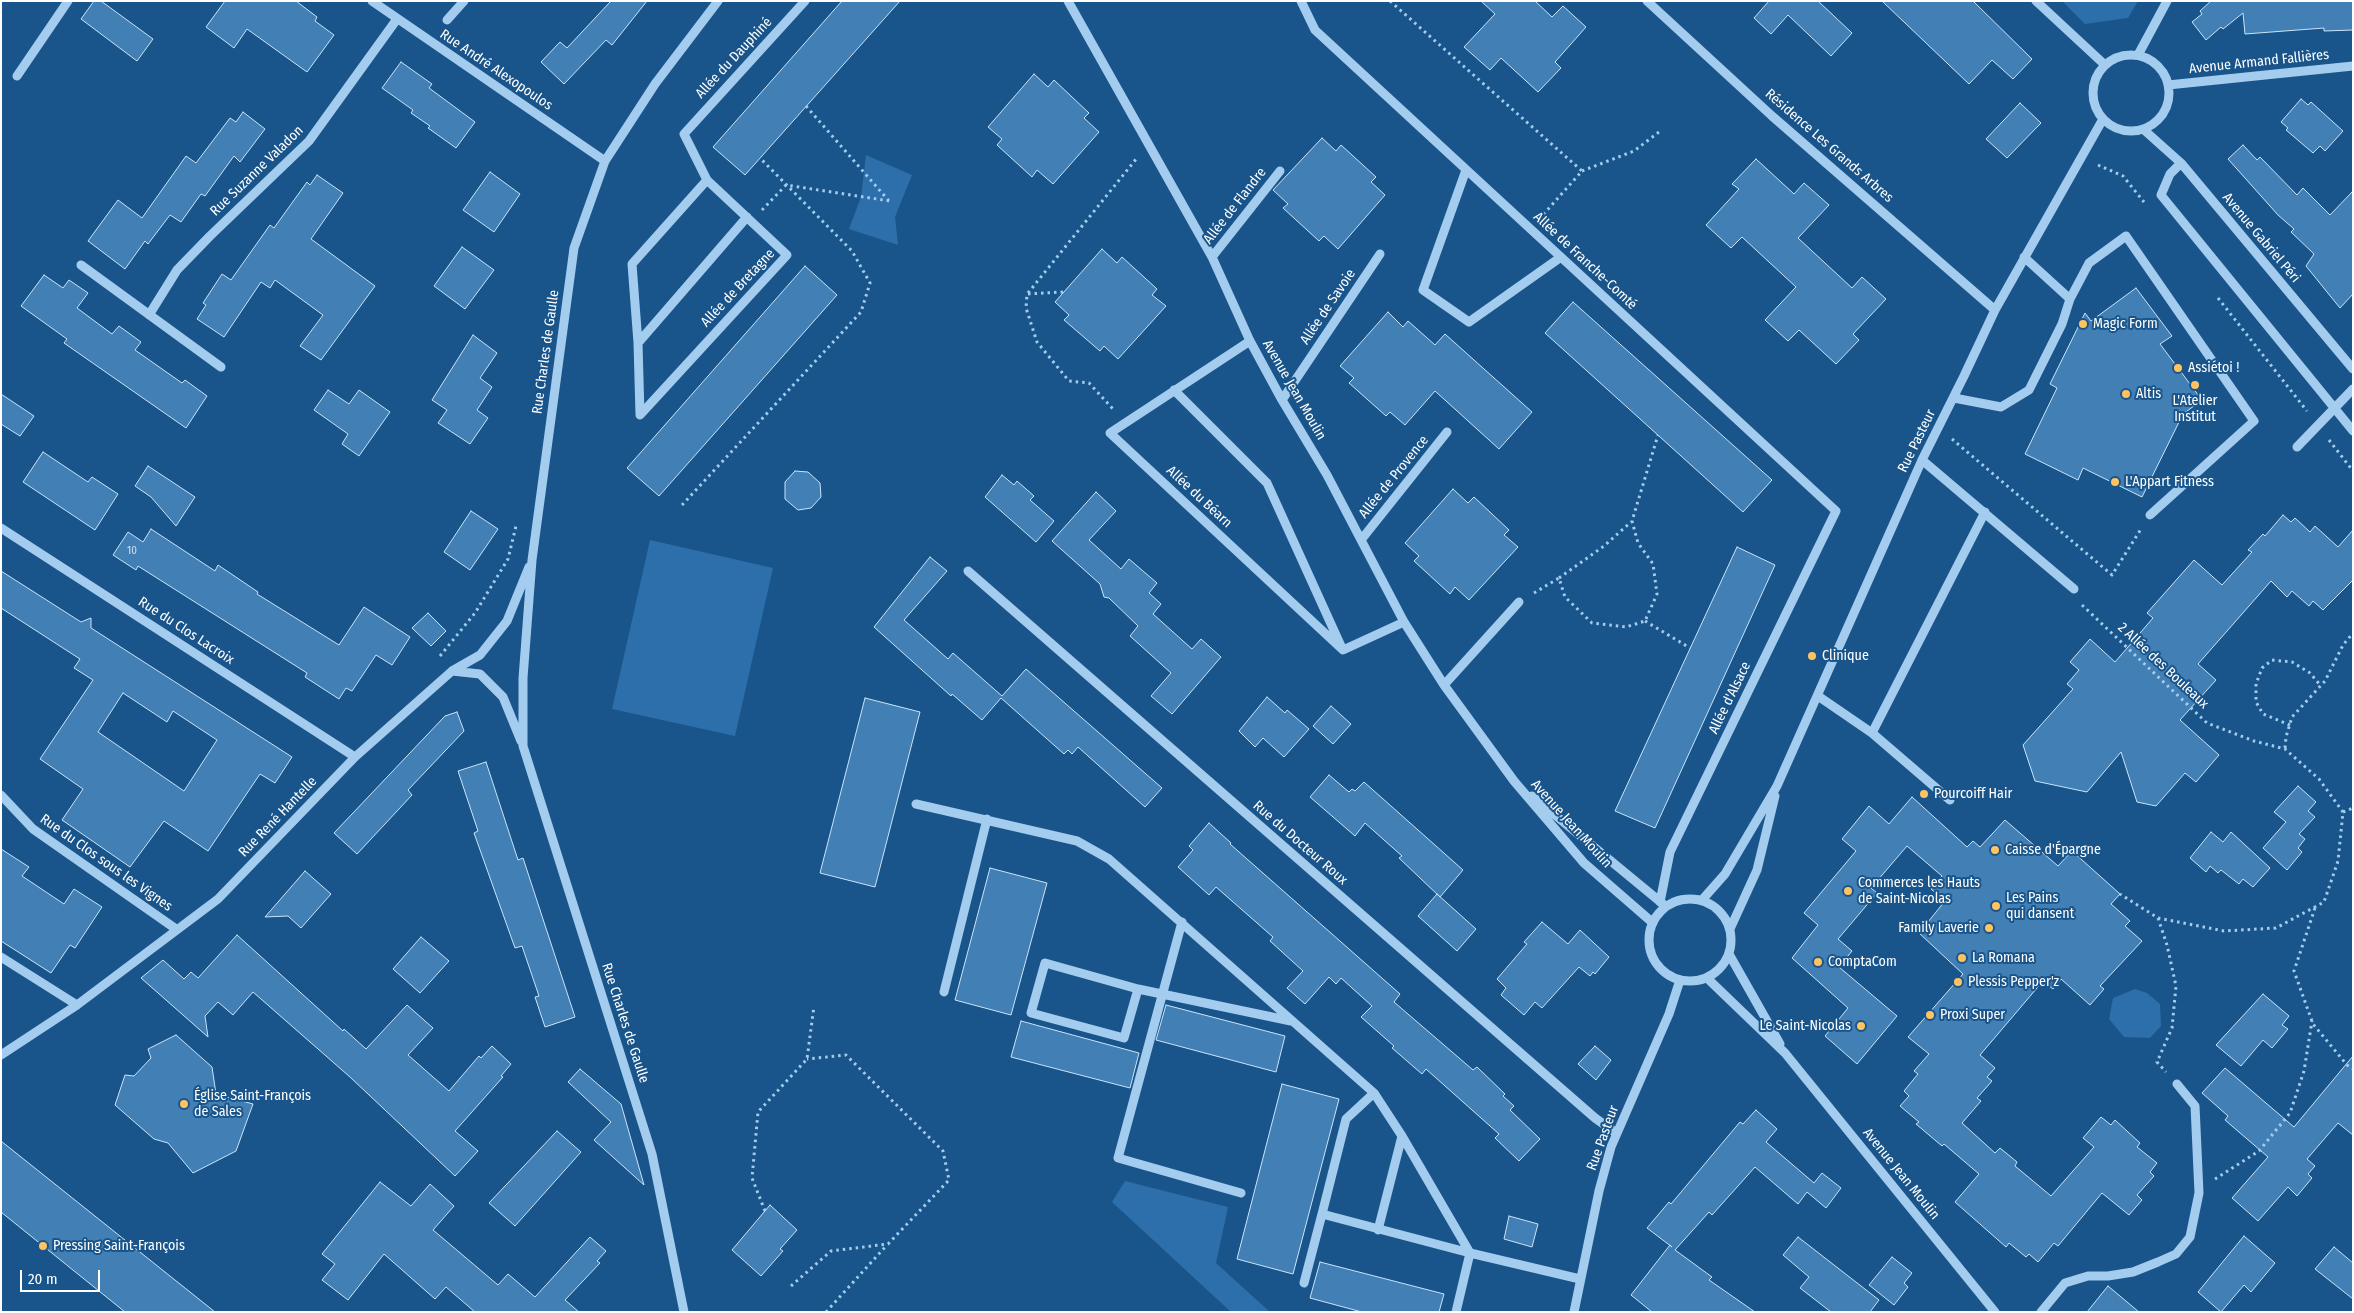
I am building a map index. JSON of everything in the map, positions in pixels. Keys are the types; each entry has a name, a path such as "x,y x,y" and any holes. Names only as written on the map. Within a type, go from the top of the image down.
{"street":[{"path":"17,76 68,1"},
{"name":"Rue André Alexopoulos","path":"372,1 605,161"},
{"path":"448,20 464,1"},
{"name":"Rue Charles de Gaulle","path":"523,746 523,678 532,560 574,248 605,161 655,84 718,1"},
{"name":"Allée du Dauphiné","path":"684,134 805,1"},
{"name":"Avenue Jean Moulin","path":"1068,1 1212,258 1250,341 1282,400 1327,475 1404,622 1444,685 1514,781 1584,864 1653,923"},
{"name":"Allée de Franche-Comté","path":"1301,1 1315,30 1836,511"},
{"name":"Résidence Les Grands Arbres","path":"1646,1 1772,116 1994,310"},
{"path":"2036,1 2105,65"},
{"path":"2138,55 2167,1"},
{"name":"Rue Suzanne Valadon","path":"149,315 177,270 309,141 397,19"},
{"path":"2138,55 2154,62 2161,69 2168,85 2169,96 2164,112 2153,124 2143,129 2122,130 2103,119 2096,109 2093,98 2094,86 2098,74 2114,58 2138,55"},
{"name":"Avenue Armand Fallières","path":"2168,85 2353,66"},
{"name":"Rue Pasteur","path":"1702,900 1725,874 1777,786 1922,460 1954,398 1994,310 2103,119"},
{"name":"Avenue Gabriel Péri","path":"2143,129 2181,164 2353,369"},
{"name":"Allée de Bretagne","path":"638,343 640,415 787,255 707,180 684,134"},
{"path":"2181,164 2170,174 2161,195 2353,432"},
{"path":"1466,170 1423,290 1469,322 1560,257"},
{"name":"Allée de Flandre","path":"1212,258 1280,171"},
{"path":"638,343 632,264 707,180"},
{"path":"638,343 749,219"},
{"path":"1954,398 2001,407 2028,390 2062,324 2070,299 2089,263 2126,236 2254,422 2150,515"},
{"name":"Allée de Savoie","path":"1282,400 1380,254"},
{"path":"2024,257 2070,299"},
{"path":"82,265 221,367"},
{"name":"Allée du Béarn","path":"1250,341 1110,433 1343,650"},
{"path":"2297,446 2353,389"},
{"path":"1174,390 1267,483 1343,650 1404,622"},
{"name":"Allée de Provence","path":"1361,540 1448,432"},
{"path":"1922,460 2074,589"},
{"name":"Allée d'Alsace","path":"1663,904 1670,852 1836,511"},
{"path":"1872,732 1985,512"},
{"name":"Rue du Clos Lacroix","path":"1,528 355,757"},
{"name":"Rue René Hantelle","path":"1,1055 77,1005 218,899 355,757 452,671 480,655 507,622 532,560"},
{"name":"Rue du Docteur Roux","path":"968,571 1580,1105 1616,1133"},
{"path":"1444,685 1519,602"},
{"name":"Rue Charles de Gaulle","path":"452,671 480,674 503,697 523,746 652,1154 684,1312"},
{"path":"1818,696 1872,732 1950,800"},
{"name":"Avenue Jean Moulin","path":"1514,781 1663,904"},
{"name":"Rue Pasteur","path":"1730,929 1757,870 1777,786"},
{"name":"Rue du Clos sous les Vignes","path":"1,795 33,829 176,929"},
{"path":"916,804 987,819 1077,842 1109,859 1374,1094 1402,1136 1470,1254 1456,1312"},
{"path":"944,992 987,819"},
{"path":"1702,900 1719,911 1730,929 1732,942 1729,954 1720,968 1707,978 1694,981 1680,980 1667,974 1657,964 1649,936 1653,923 1663,904 1677,901 1702,900"},
{"path":"1182,922 1118,1158 1241,1193"},
{"name":"Avenue Jean Moulin","path":"1729,954 1785,1053"},
{"path":"1,957 77,1005"},
{"path":"1138,989 1124,1038 1031,1013 1045,963 1163,995 1291,1021"},
{"name":"Avenue Jean Moulin","path":"1707,978 1785,1053 1995,1312"},
{"name":"Rue Pasteur","path":"1574,1312 1601,1183 1616,1133 1669,1014 1680,980"},
{"path":"2041,1312 2065,1283 2088,1276 2108,1276 2133,1272 2176,1254 2190,1237 2196,1212 2198,1187 2195,1106 2177,1084"},
{"path":"1304,1283 1346,1118 1374,1094"},
{"path":"1378,1230 1402,1136"},
{"path":"1322,1214 1470,1254 1580,1279"}],"path":[{"path":"1390,1 1582,171"},
{"path":"786,185 890,201 806,106"},
{"path":"1530,229 1582,171 1634,151 1659,132"},
{"path":"1125,423 1089,383 1069,381 1037,342 1026,308 1028,294 1148,144"},
{"path":"682,505 861,312 870,283 852,251 760,158"},
{"path":"2081,158 2123,176 2148,207"},
{"path":"749,219 786,185"},
{"path":"1028,294 1064,292"},
{"path":"2214,293 2353,470"},
{"path":"1938,428 2112,575 2150,515"},
{"path":"1519,602 1559,578 1604,546 1632,521 1658,435"},
{"path":"1632,521 1638,543 1653,564 1657,594 1645,621"},
{"path":"1559,578 1565,597 1592,623 1626,627 1645,621 1690,648"},
{"name":"2 Allée des Bouleaux","path":"2081,604 2207,723 2254,741 2285,749 2319,779 2344,812"},
{"path":"2285,749 2292,717 2320,686 2336,662 2343,645 2353,633"},
{"path":"2290,724 2263,714 2256,702 2256,684 2262,668 2272,660 2292,662 2310,673 2320,686"},
{"path":"2120,894 2158,918 2224,930 2276,928 2324,902 2338,862 2344,812 2353,808"},
{"path":"2315,907 2294,970 2312,1021 2347,1065 2353,1068"},
{"path":"2158,918 2176,986 2172,1028 2157,1062 2177,1084"},
{"path":"765,1210 752,1178 758,1112 807,1059 814,1006"},
{"path":"2198,1187 2225,1174 2259,1151 2290,1113 2304,1071 2312,1021"},
{"path":"807,1059 846,1055 944,1152 949,1180 826,1312"},
{"path":"791,1286 831,1251 888,1244"}],"shaded area":[{"path":"2062,1 2138,1 2128,18 2085,24"},
{"path":"866,155 912,175 895,217 898,245 849,229 861,197"},
{"path":"650,540 773,568 735,736 612,709"},
{"path":"2135,989 2147,993 2160,1004 2161,1026 2150,1038 2124,1037 2109,1019 2113,998"},
{"path":"1125,1181 1228,1207 1216,1263 1270,1312 1231,1312 1112,1202"}],"building":[{"path":"94,1 101,1 153,39 137,61 81,19"},
{"path":"225,1 296,1 317,17 315,21 334,35 307,72 247,29 234,48 206,27"},
{"path":"611,1 647,1 612,45 606,40 564,84 541,62 560,42 567,48"},
{"path":"842,1 900,1 745,175 713,147"},
{"path":"1481,1 1535,1 1552,17 1563,6 1586,27 1555,62 1561,68 1538,92 1501,58 1490,70 1464,47 1495,14"},
{"path":"1769,1 1818,1 1852,33 1831,56 1788,15 1771,34 1754,18"},
{"path":"1882,1 1973,1 2032,59 2013,79 1992,60 1969,84"},
{"path":"2211,1 2353,1 2353,30 2324,31 2324,28 2245,34 2243,13 2223,29 2221,27 2206,40 2192,22 2202,14 2200,11"},
{"path":"401,62 432,84 429,88 475,122 456,148 411,113 413,110 382,88"},
{"path":"1034,74 1048,87 1054,80 1089,113 1084,118 1099,132 1053,184 1037,170 1032,177 997,145 1002,139 988,127"},
{"path":"2301,99 2308,105 2311,102 2343,131 2325,151 2320,146 2313,153 2286,130 2288,128 2281,122"},
{"path":"2020,103 2041,123 2007,158 1986,139"},
{"path":"243,112 265,129 240,162 234,156 205,196 201,194 181,222 170,215 148,244 145,241 125,269 88,241 118,200 142,218 186,156 196,163 230,118 236,122"},
{"path":"1322,138 1336,151 1341,145 1376,177 1371,182 1385,195 1338,249 1324,236 1319,241 1283,208 1288,204 1273,190"},
{"path":"2243,145 2257,160 2260,157 2297,195 2303,188 2330,215 2353,191 2353,294 2340,308 2306,266 2314,254 2291,232 2294,229 2278,215 2228,159"},
{"path":"1756,159 1794,194 1804,183 1829,205 1798,238 1852,288 1862,277 1886,299 1853,334 1859,340 1836,364 1799,330 1788,341 1765,320 1796,287 1742,237 1731,248 1706,225 1739,189 1732,184"},
{"path":"490,172 520,194 494,232 463,210"},
{"path":"317,175 343,193 311,239 375,286 321,360 300,346 323,315 275,280 270,288 261,282 224,337 197,319 206,305 203,303 222,274 231,280 270,225 274,228 307,182 310,185"},
{"path":"462,247 494,270 465,309 434,286"},
{"path":"1102,249 1117,263 1122,257 1157,289 1152,295 1166,306 1118,359 1104,346 1100,351 1064,320 1069,315 1055,302"},
{"path":"805,266 837,295 659,496 627,468"},
{"path":"44,275 63,288 69,280 88,293 77,308 112,334 119,326 141,342 135,350 182,383 185,380 207,396 186,428 64,343 67,339 21,306"},
{"name":"Altis","path":"2136,288 2172,336 2160,344 2202,400 2183,414 2142,497 2083,468 2078,480 2025,454 2057,388 2050,384 2085,313 2091,321"},
{"path":"1573,302 1772,480 1743,512 1545,333"},
{"path":"1388,312 1403,327 1408,321 1435,345 1445,334 1532,412 1499,449 1435,391 1405,425 1390,412 1386,416 1349,383 1354,378 1340,366"},
{"path":"473,335 497,353 480,378 492,387 477,410 488,418 470,444 438,423 447,410 432,400"},
{"path":"328,390 349,404 359,390 390,412 359,456 342,444 348,434 314,410"},
{"path":"1,394 34,416 20,436 1,424"},
{"path":"43,452 88,482 92,477 118,494 95,530 23,482"},
{"path":"148,466 195,497 176,526 151,497 135,486"},
{"path":"795,471 808,472 820,483 821,497 811,508 798,510 785,499 785,482"},
{"path":"1002,475 1014,485 1017,481 1034,496 1030,500 1054,521 1036,542 985,497"},
{"path":"1453,489 1468,503 1474,497 1509,530 1504,535 1518,547 1469,600 1455,587 1450,594 1414,561 1419,556 1405,543"},
{"path":"1096,492 1116,511 1089,540 1121,569 1129,559 1157,583 1149,593 1161,604 1153,614 1192,649 1201,639 1221,657 1172,714 1151,696 1171,673 1130,636 1138,626 1109,598 1104,597 1100,584 1052,541"},
{"path":"471,511 498,529 470,570 444,552"},
{"path":"2283,515 2291,522 2295,518 2310,532 2315,526 2338,547 2353,530 2353,580 2323,610 2313,601 2309,606 2292,591 2287,597 2271,581 2198,664 2216,680 2180,720 2219,755 2196,782 2185,773 2156,806 2137,802 2121,752 2087,792 2035,781 2023,745 2073,689 2067,684 2079,670 2070,662 2090,639 2115,662 2153,618 2147,613 2194,560 2222,585 2252,552 2248,550 2263,534 2265,536"},
{"path":"151,529 215,571 218,565 258,592 257,594 339,645 364,607 410,637 392,665 376,655 352,691 346,688 339,699 305,677 307,673 138,566 136,570 113,555 128,532 143,542"},
{"path":"1737,547 1775,565 1655,828 1615,811"},
{"path":"930,557 947,571 904,620 948,659 953,653 1002,696 1026,669 1162,788 1145,807 1078,747 1072,754 1068,750 1064,754 1001,698 982,720 952,694 951,696 874,627"},
{"path":"1,571 81,622 91,618 91,628 292,757 275,783 260,774 208,851 164,821 130,867 62,820 83,789 40,759 93,680 74,668 80,659 1,608","holes":["123,693 167,722 173,711 217,740 184,791 98,732"]},
{"path":"428,613 446,631 431,646 412,628"},
{"path":"1267,697 1285,713 1287,710 1309,729 1284,757 1263,738 1255,747 1239,731"},
{"path":"865,698 920,712 875,887 820,873"},
{"path":"1331,706 1351,724 1333,744 1313,726"},
{"path":"457,712 464,731 408,790 412,795 357,854 334,833 445,716"},
{"path":"486,762 518,860 523,858 575,1017 545,1027 535,997 539,996 522,946 515,948 474,833 478,831 458,771"},
{"path":"1329,775 1349,792 1352,789 1355,791 1364,782 1463,870 1440,897 1399,858 1402,856 1365,823 1355,836 1310,797"},
{"path":"2298,786 2316,802 2308,811 2315,817 2299,834 2305,839 2298,848 2302,852 2287,870 2263,848 2286,822 2274,812"},
{"path":"1912,797 1967,847 1973,841 1980,847 2005,820 2058,866 2072,851 2120,894 2111,904 2130,921 2125,926 2142,941 2100,986 2104,989 2090,1005 2061,979 2053,989 2043,981 1980,1055 1995,1068 1987,1077 1992,1081 1977,1098 1981,1101 1962,1123 1995,1153 2000,1148 2017,1162 2015,1166 2051,1196 2094,1147 2083,1138 2101,1117 2111,1125 2115,1120 2140,1143 2137,1147 2157,1163 2150,1172 2154,1176 2137,1195 2142,1200 2129,1215 2102,1193 2058,1246 2054,1243 2038,1262 2029,1254 2026,1257 2009,1243 2006,1247 1955,1202 1979,1174 1944,1144 1942,1146 1916,1124 1919,1122 1900,1106 1909,1096 1904,1091 1918,1074 1914,1071 1929,1054 1908,1037 1963,974 1919,933 1945,901 1931,889 1942,876 1907,846 1871,888 1877,893 1838,939 1852,951 1839,967 1897,1016 1857,1064 1825,1036 1848,1008 1792,958 1818,925 1804,913 1856,851 1842,839 1869,806 1889,824"},
{"path":"1209,823 1230,844 1400,994 1394,1002 1473,1070 1477,1067 1505,1094 1503,1096 1514,1106 1510,1110 1540,1139 1519,1161 1495,1138 1499,1134 1426,1069 1422,1074 1361,1017 1372,1006 1341,978 1336,984 1329,977 1305,1004 1287,988 1303,971 1270,941 1273,937 1216,887 1209,895 1178,867 1193,850 1189,846"},
{"path":"2211,832 2223,842 2231,832 2270,868 2253,887 2243,879 2239,884 2221,870 2218,873 2210,866 2206,872 2190,858"},
{"path":"1,849 29,867 22,876 64,904 74,889 102,907 75,948 70,945 51,973 1,941"},
{"path":"990,868 1047,883 1011,1015 955,1000"},
{"path":"305,871 331,894 301,928 288,916 265,917"},
{"path":"1437,894 1476,929 1457,951 1418,916"},
{"path":"1542,922 1568,944 1580,930 1609,957 1595,974 1593,972 1590,976 1579,967 1542,1008 1535,1002 1524,1015 1501,995 1506,988 1497,979 1527,944 1524,942"},
{"path":"237,935 343,1031 344,1029 366,1049 407,1005 433,1028 408,1055 449,1091 479,1056 481,1058 492,1046 511,1064 501,1076 503,1077 455,1131 478,1151 455,1176 350,1077 253,992 233,1015 218,1002 205,1016 208,1037 141,978 163,960 184,979 191,972 198,978"},
{"path":"421,937 449,961 420,993 393,969"},
{"path":"2263,994 2289,1016 2282,1025 2288,1029 2272,1048 2263,1040 2241,1066 2216,1045"},
{"path":"1166,1005 1285,1036 1276,1072 1156,1040"},
{"path":"1021,1021 1139,1053 1130,1088 1011,1057"},
{"name":"Église Saint-François de Sales","path":"176,1035 212,1067 216,1094 253,1104 236,1151 193,1173 168,1143 154,1139 115,1105 125,1075 134,1076 151,1058 148,1049"},
{"path":"1595,1046 1611,1060 1596,1080 1578,1064"},
{"path":"2353,1056 2353,1135 2338,1123 2307,1159 2315,1166 2308,1174 2312,1178 2297,1196 2288,1187 2258,1221 2232,1198 2268,1157 2225,1120 2228,1116 2202,1093 2225,1068 2294,1127"},
{"path":"580,1069 621,1104 644,1185 594,1140 611,1122 568,1082"},
{"path":"1282,1084 1339,1099 1293,1274 1237,1259"},
{"path":"1756,1110 1777,1129 1766,1142 1814,1183 1822,1173 1841,1188 1826,1208 1807,1192 1798,1204 1755,1167 1712,1215 1709,1212 1675,1250 1712,1277 1709,1280 1755,1312 1652,1312 1631,1295 1670,1245 1647,1228 1669,1202 1671,1204 1740,1122 1743,1124"},
{"path":"557,1131 581,1152 515,1226 489,1203"},
{"path":"1,1141 215,1312 125,1312 1,1212"},
{"path":"380,1182 411,1206 430,1184 454,1206 433,1230 498,1285 508,1274 535,1297 590,1237 606,1251 597,1261 600,1263 565,1300 579,1312 475,1312 446,1287 435,1299 384,1254 348,1300 322,1280 335,1264 322,1254"},
{"path":"770,1205 797,1230 780,1249 783,1251 761,1276 732,1250"},
{"path":"1509,1216 1538,1224 1532,1247 1504,1239"},
{"path":"2244,1236 2275,1263 2251,1292 2244,1285 2221,1312 2198,1292"},
{"path":"1798,1237 1879,1300 1870,1312 1831,1312 1800,1288 1809,1277 1783,1255"},
{"path":"2334,1247 2353,1263 2353,1299 2315,1269"},
{"path":"1892,1257 1912,1273 1904,1283 1908,1287 1894,1305 1869,1285"},
{"path":"1320,1262 1444,1294 1439,1312 1362,1312 1310,1298"},
{"path":"2108,1286 2139,1312 2087,1312"}],"place":[{"name":"Magic Form","path":"2083,324"},
{"name":"Assiétoi !","path":"2178,368"},
{"name":"L'Atelier Institut","path":"2195,385"},
{"name":"Altis","path":"2126,394"},
{"name":"L'Appart Fitness","path":"2115,482"},
{"name":"Clinique","path":"1812,656"},
{"name":"Pourcoiff Hair","path":"1924,794"},
{"name":"Caisse d'Épargne","path":"1995,850"},
{"name":"Commerces les Hauts de Saint-Nicolas","path":"1848,891"},
{"name":"Les Pains qui dansent","path":"1996,906"},
{"name":"Family Laverie","path":"1989,928"},
{"name":"La Romana","path":"1962,958"},
{"name":"ComptaCom","path":"1818,962"},
{"name":"Plessis Pepper'z","path":"1958,982"},
{"name":"Proxi Super","path":"1930,1015"},
{"name":"Le Saint-Nicolas","path":"1861,1026"},
{"name":"Église Saint-François de Sales","path":"184,1104"},
{"name":"Pressing Saint-François","path":"43,1246"}]}
